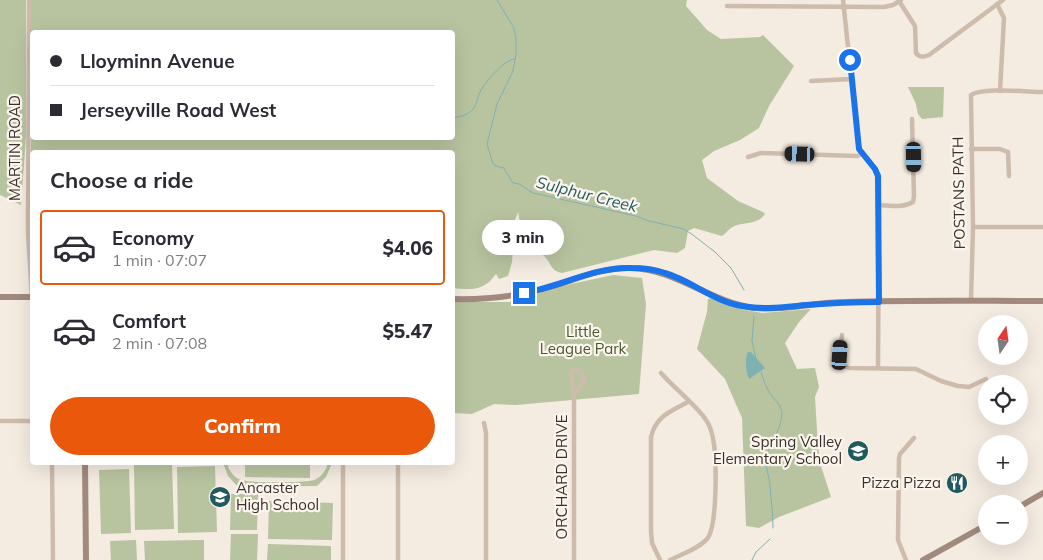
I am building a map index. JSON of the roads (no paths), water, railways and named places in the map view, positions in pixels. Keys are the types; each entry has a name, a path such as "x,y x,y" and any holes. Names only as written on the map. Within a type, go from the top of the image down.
{"main road":[{"path":"455,299 489,298 527,293 611,269 629,268 648,269 666,273 721,299 739,305 758,308 844,302 1043,301"},
{"path":"0,297 30,297"},
{"path":"86,465 86,560"},
{"path":"1028,502 1043,494"},
{"path":"924,560 978,530"}],"street":[{"name":"MARTIN ROAD","path":"29,0 28,242 30,270"},
{"path":"843,0 859,149 875,169 878,176 878,367"},
{"path":"727,6 884,7 893,5 900,0 915,26 916,53 918,56 923,57 929,55 1003,0"},
{"path":"997,4 1004,18 1000,91 1043,92"},
{"path":"811,81 852,79"},
{"name":"POSTANS PATH","path":"971,301 971,95 980,91 1000,91"},
{"path":"878,205 902,206 913,202 912,119"},
{"path":"971,149 1000,149 1008,152 1009,176"},
{"path":"748,157 761,153 857,156 862,154"},
{"path":"972,227 1043,227"},
{"path":"842,335 840,355 844,366 849,368 916,368 941,381 958,386 969,387 978,383"},
{"name":"ORCHARD DRIVE","path":"574,394 585,376 583,372 577,369 573,370 572,374 574,394 574,560"},
{"path":"661,373 706,420 712,433 715,473 714,522 708,538 700,545 670,560"},
{"path":"660,560 652,543 651,531 651,437 654,425 662,416 688,402"},
{"path":"0,421 30,421"},
{"path":"484,423 486,433 486,560"},
{"path":"906,560 898,540 899,458 900,454 914,438"},
{"path":"52,465 53,560"},
{"path":"343,465 343,560"},
{"path":"398,465 398,560"}],"water":[{"path":"748,352 751,352 765,368 749,379 746,366"}],"waterway":[{"name":"Sulphur Creek","path":"497,0 514,28 516,54 513,71 497,104 487,144 493,164 501,168 503,167 513,183 519,184 533,193 636,216 684,229 715,252 731,268 744,290"},
{"path":"455,118 470,112 487,81 507,62 515,59"},
{"name":"Sulphur Creek","path":"754,316 752,341 756,359"},
{"path":"761,372 767,388 780,406 782,414 780,426 766,460 770,483 773,528"},
{"path":"752,560 756,552 770,539"}],"place":[{"name":"Spring Valley Elementary School","path":"858,451"},
{"name":"Pizza Pizza","path":"957,483"},
{"name":"Ancaster High School","path":"220,497"}],"park label":[{"name":"Little League Park","path":"583,340"}]}
